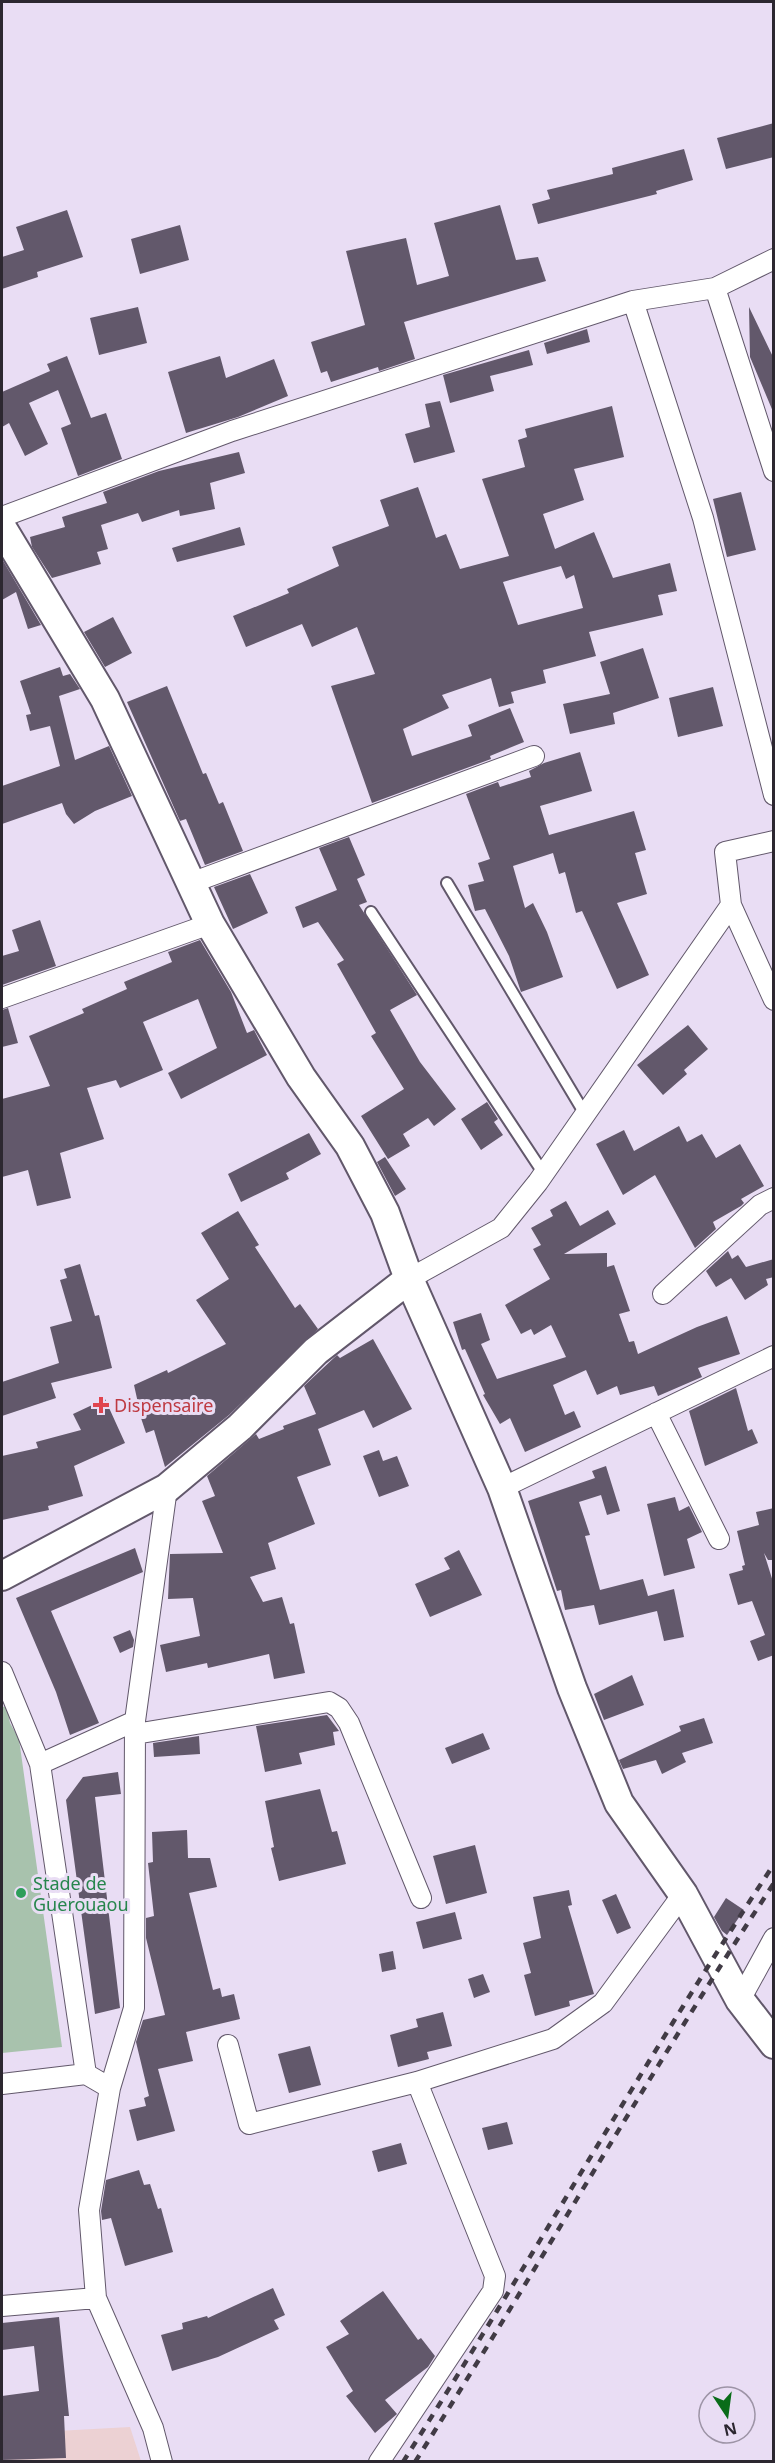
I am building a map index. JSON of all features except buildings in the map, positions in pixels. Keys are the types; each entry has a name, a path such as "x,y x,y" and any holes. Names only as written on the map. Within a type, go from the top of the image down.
{"main road":[{"path":"2,528 105,699 210,924 289,1059 350,1146 385,1213 409,1279 502,1488 572,1688 619,1803 682,1894 740,2000 774,2044"},
{"path":"2,1576 167,1488 240,1427 316,1351 409,1279"}],"street":[{"path":"2,517 232,431 633,301 715,288 774,259"},
{"path":"715,288 774,471"},
{"path":"633,301 703,518 773,785"},
{"path":"191,883 534,756"},
{"path":"774,841 724,852 731,905 774,1000"},
{"path":"409,1279 501,1228 544,1174 731,905"},
{"path":"2,998 210,924"},
{"path":"663,1294 760,1205 774,1198"},
{"path":"502,1488 774,1356"},
{"path":"656,1413 719,1539"},
{"path":"162,2462 153,2428 96,2298 89,2210 111,2088 134,2008 135,1728 167,1488"},
{"path":"2,1672 40,1764 86,2074"},
{"path":"40,1764 135,1728 329,1702 339,1708 349,1723 422,1898"},
{"path":"228,2045 249,2124 417,2082 553,2038 603,2003 682,1894"},
{"path":"740,2000 774,1938"},
{"path":"2,2084 86,2074 111,2088"},
{"path":"379,2462 494,2291 495,2276 417,2082"},
{"path":"2,2306 96,2298"}],"lane":[{"path":"447,883 585,1114"},
{"path":"371,912 544,1174"}],"shaded area":[{"path":"130,2427 141,2461 2,2462 2,2434"}],"green space":[{"name":"Stade de Guerouaou","path":"7,1706 10,1723 19,1739 62,2047 2,2053 2,1707"}],"railway":[{"path":"403,2462 679,2012 774,1864"},
{"path":"415,2462 682,2027 774,1883"}],"place":[{"name":"Dispensaire","path":"101,1405"},
{"name":"Stade de Guerouaou","path":"21,1893"}]}
